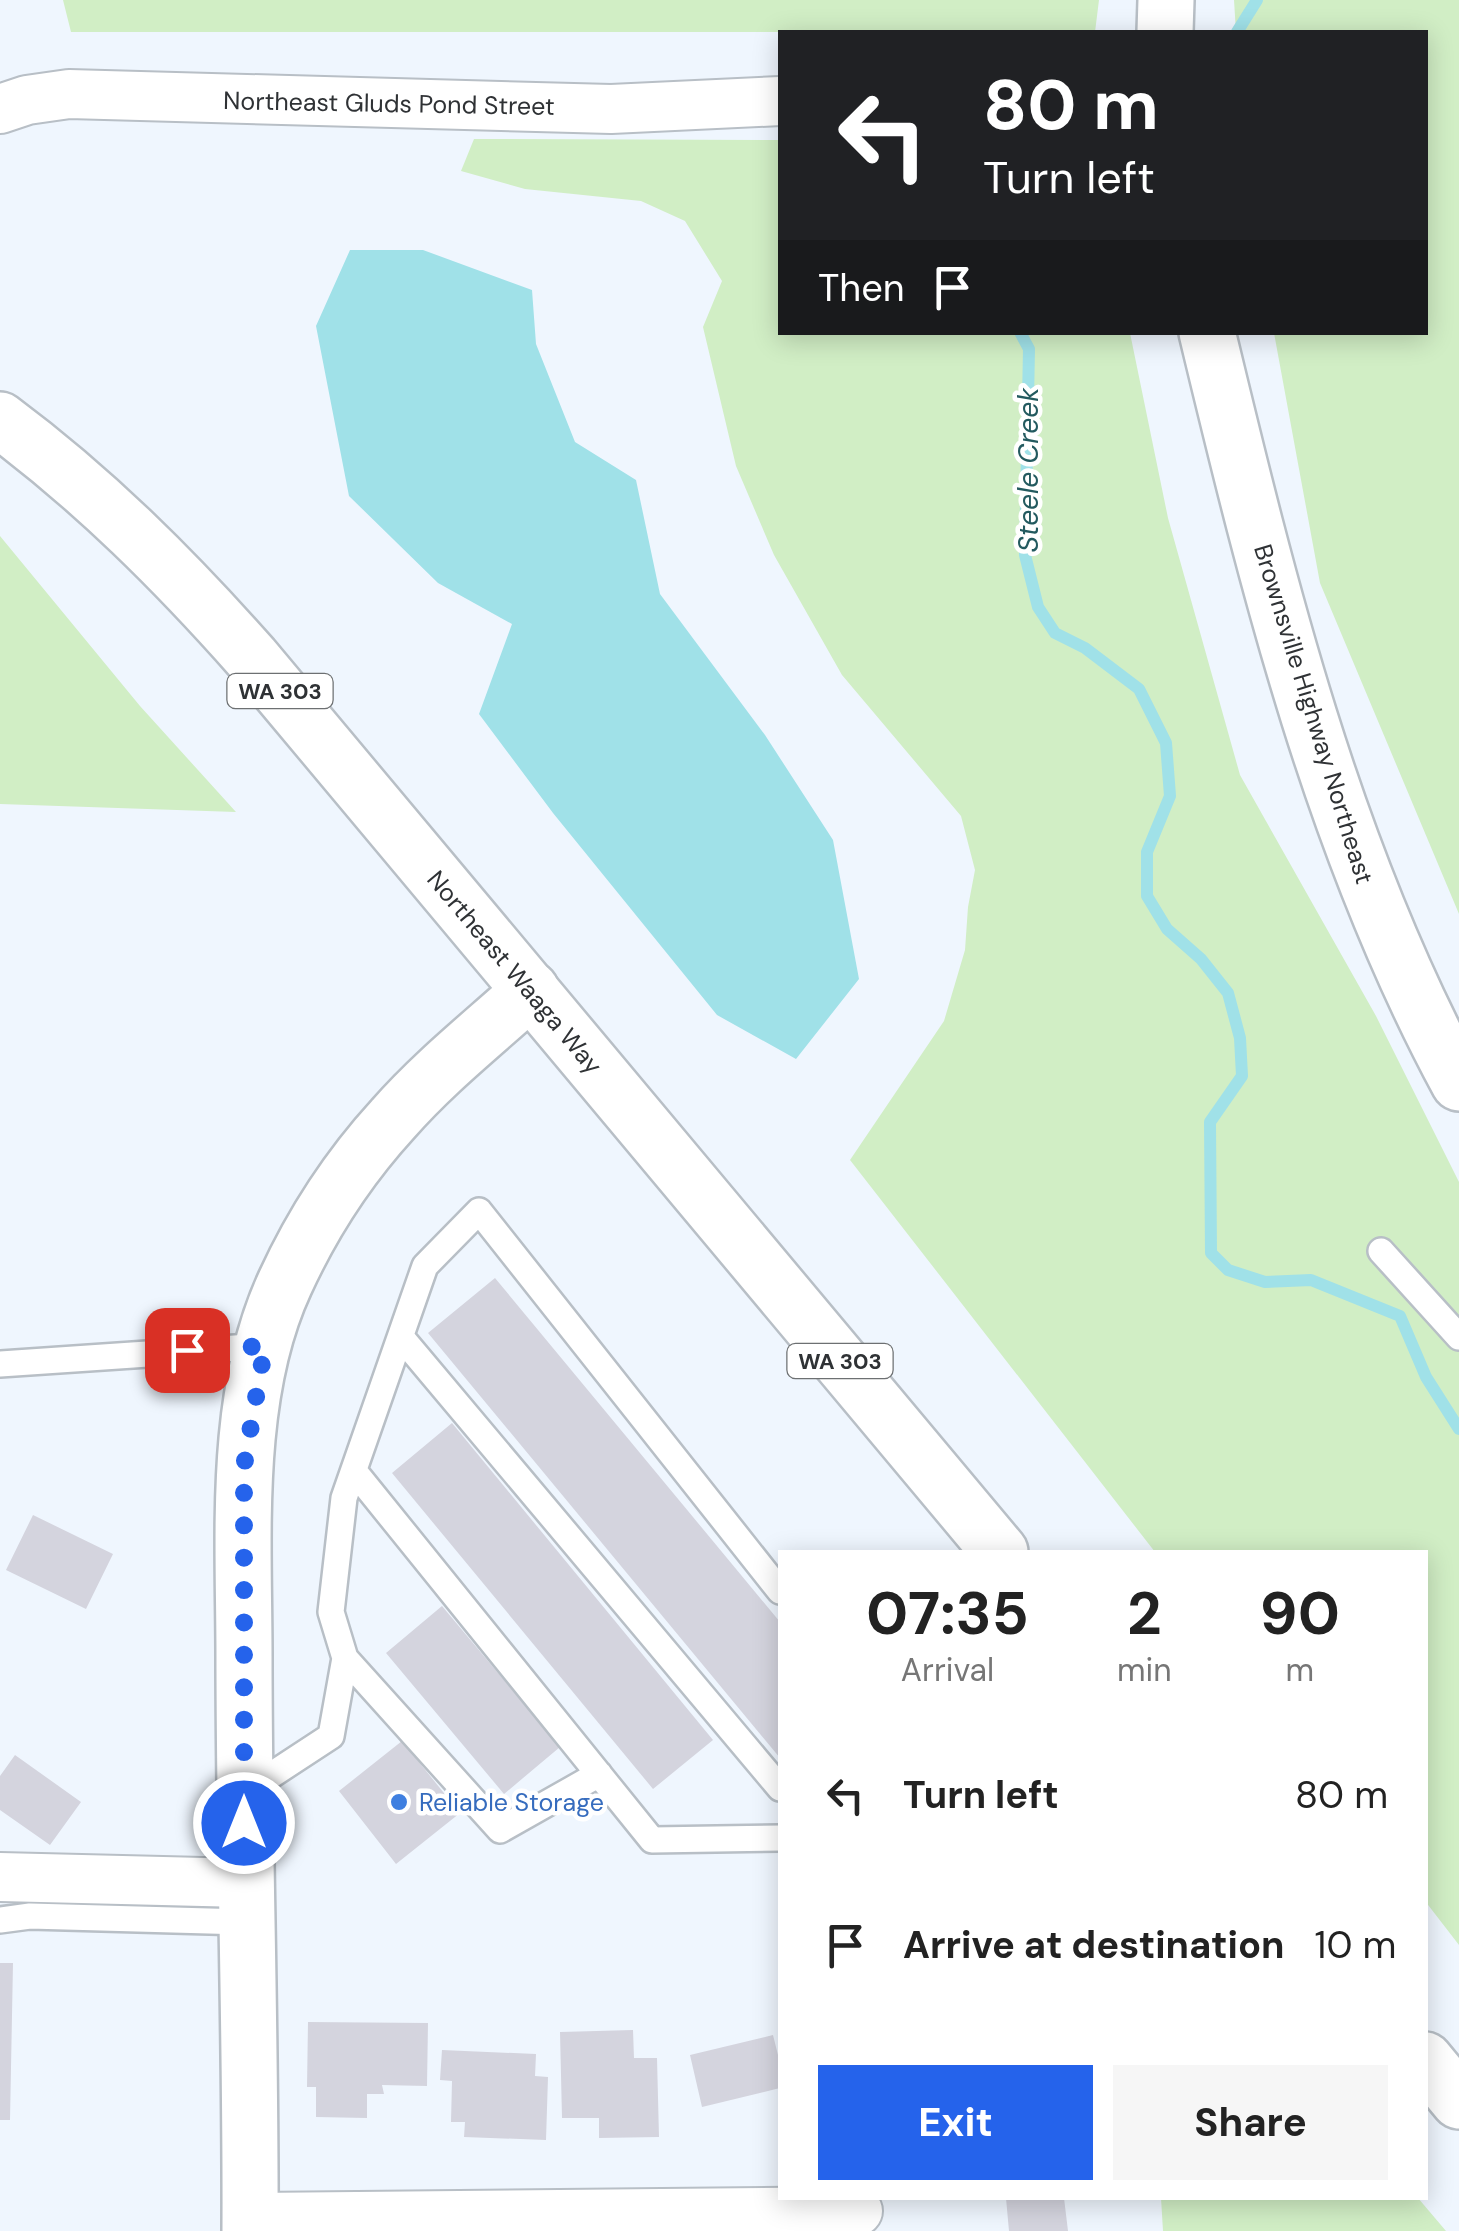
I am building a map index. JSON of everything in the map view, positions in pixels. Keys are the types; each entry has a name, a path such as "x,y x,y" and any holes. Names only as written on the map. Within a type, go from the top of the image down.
{"main road":[{"path":"1165,30 1166,0"},
{"name":"Brownsville Highway Northeast","path":"1207,335 1271,579 1350,842 1420,1010 1459,1083"},
{"name":"Northeast Waaga Way","path":"0,420 66,472 191,589 998,1550"},
{"path":"250,2224 244,1902 244,1466 265,1346 284,1285 309,1236 358,1162 394,1117 531,990"},
{"path":"1428,2064 1459,2101"}],"street":[{"name":"Northeast Gluds Pond Street","path":"0,108 69,94 611,108 778,102"},
{"path":"0,1877 244,1902"},
{"path":"250,2224 858,2211"}],"lane":[{"path":"598,1774 500,1830 345,1658 330,1612 344,1498 425,1266 478,1211 778,1589"},
{"path":"1381,1251 1459,1337"},
{"path":"401,1336 778,1786"},
{"path":"0,1364 265,1346"},
{"path":"354,1471 652,1840 778,1838"},
{"path":"244,1792 332,1736 345,1658"},
{"path":"0,1920 244,1902"}],"green space":[{"path":"63,0 1099,0 1095,30 71,32"},
{"path":"1234,0 1459,0 1459,914 1320,583 1274,335 1428,335 1428,30 1236,30"},
{"path":"474,139 778,140 778,335 1130,335 1168,518 1240,775 1376,1016 1459,1182 1459,1945 1428,1905 1428,1550 1153,1550 850,1160 944,1021 965,950 975,870 961,816 842,675 774,555 736,466 703,327 722,281 685,221 641,201 525,189 461,171"},
{"path":"0,536 140,706 236,812 0,804"},
{"path":"1161,2200 1420,2200 1446,2231 1163,2231"}],"water":[{"path":"350,250 423,250 532,290 536,344 575,442 636,480 660,594 765,735 833,840 859,979 796,1059 717,1015 553,813 479,714 512,624 438,583 349,496 316,326"}],"building":[{"path":"495,1278 778,1620 778,1756 428,1333"},
{"path":"452,1423 713,1740 653,1789 392,1473"},
{"path":"33,1515 113,1554 86,1609 6,1570"},
{"path":"442,1606 560,1747 504,1794 386,1653"},
{"name":"Reliable Storage","path":"402,1741 460,1813 396,1864 339,1791"},
{"path":"15,1755 81,1802 50,1845 0,1810 0,1776"},
{"path":"0,1963 13,1963 10,2120 0,2120"},
{"path":"308,2022 428,2023 427,2086 382,2085 384,2094 367,2094 367,2118 316,2117 316,2087 307,2087"},
{"path":"633,2030 634,2058 657,2058 659,2137 599,2138 599,2118 562,2118 560,2032"},
{"path":"773,2035 778,2055 778,2088 702,2107 690,2055"},
{"path":"442,2050 536,2054 535,2076 548,2077 546,2140 464,2137 465,2122 451,2122 452,2081 440,2080"},
{"path":"1006,2200 1064,2200 1068,2231 1009,2231"}],"waterway":[{"name":"Steele Creek","path":"1238,30 1257,0"},
{"name":"Steele Creek","path":"1022,335 1029,349 1025,555 1038,607 1055,633 1085,648 1139,689 1166,743 1170,796 1147,852 1147,896 1167,929 1201,959 1228,993 1240,1038 1242,1076 1210,1122 1211,1253 1228,1270 1265,1282 1311,1280 1400,1316 1426,1377 1459,1429"}],"place":[{"name":"Reliable Storage","path":"399,1802"}],"route":[{"path":"187,1350 265,1346 244,1466 244,1823"}]}
